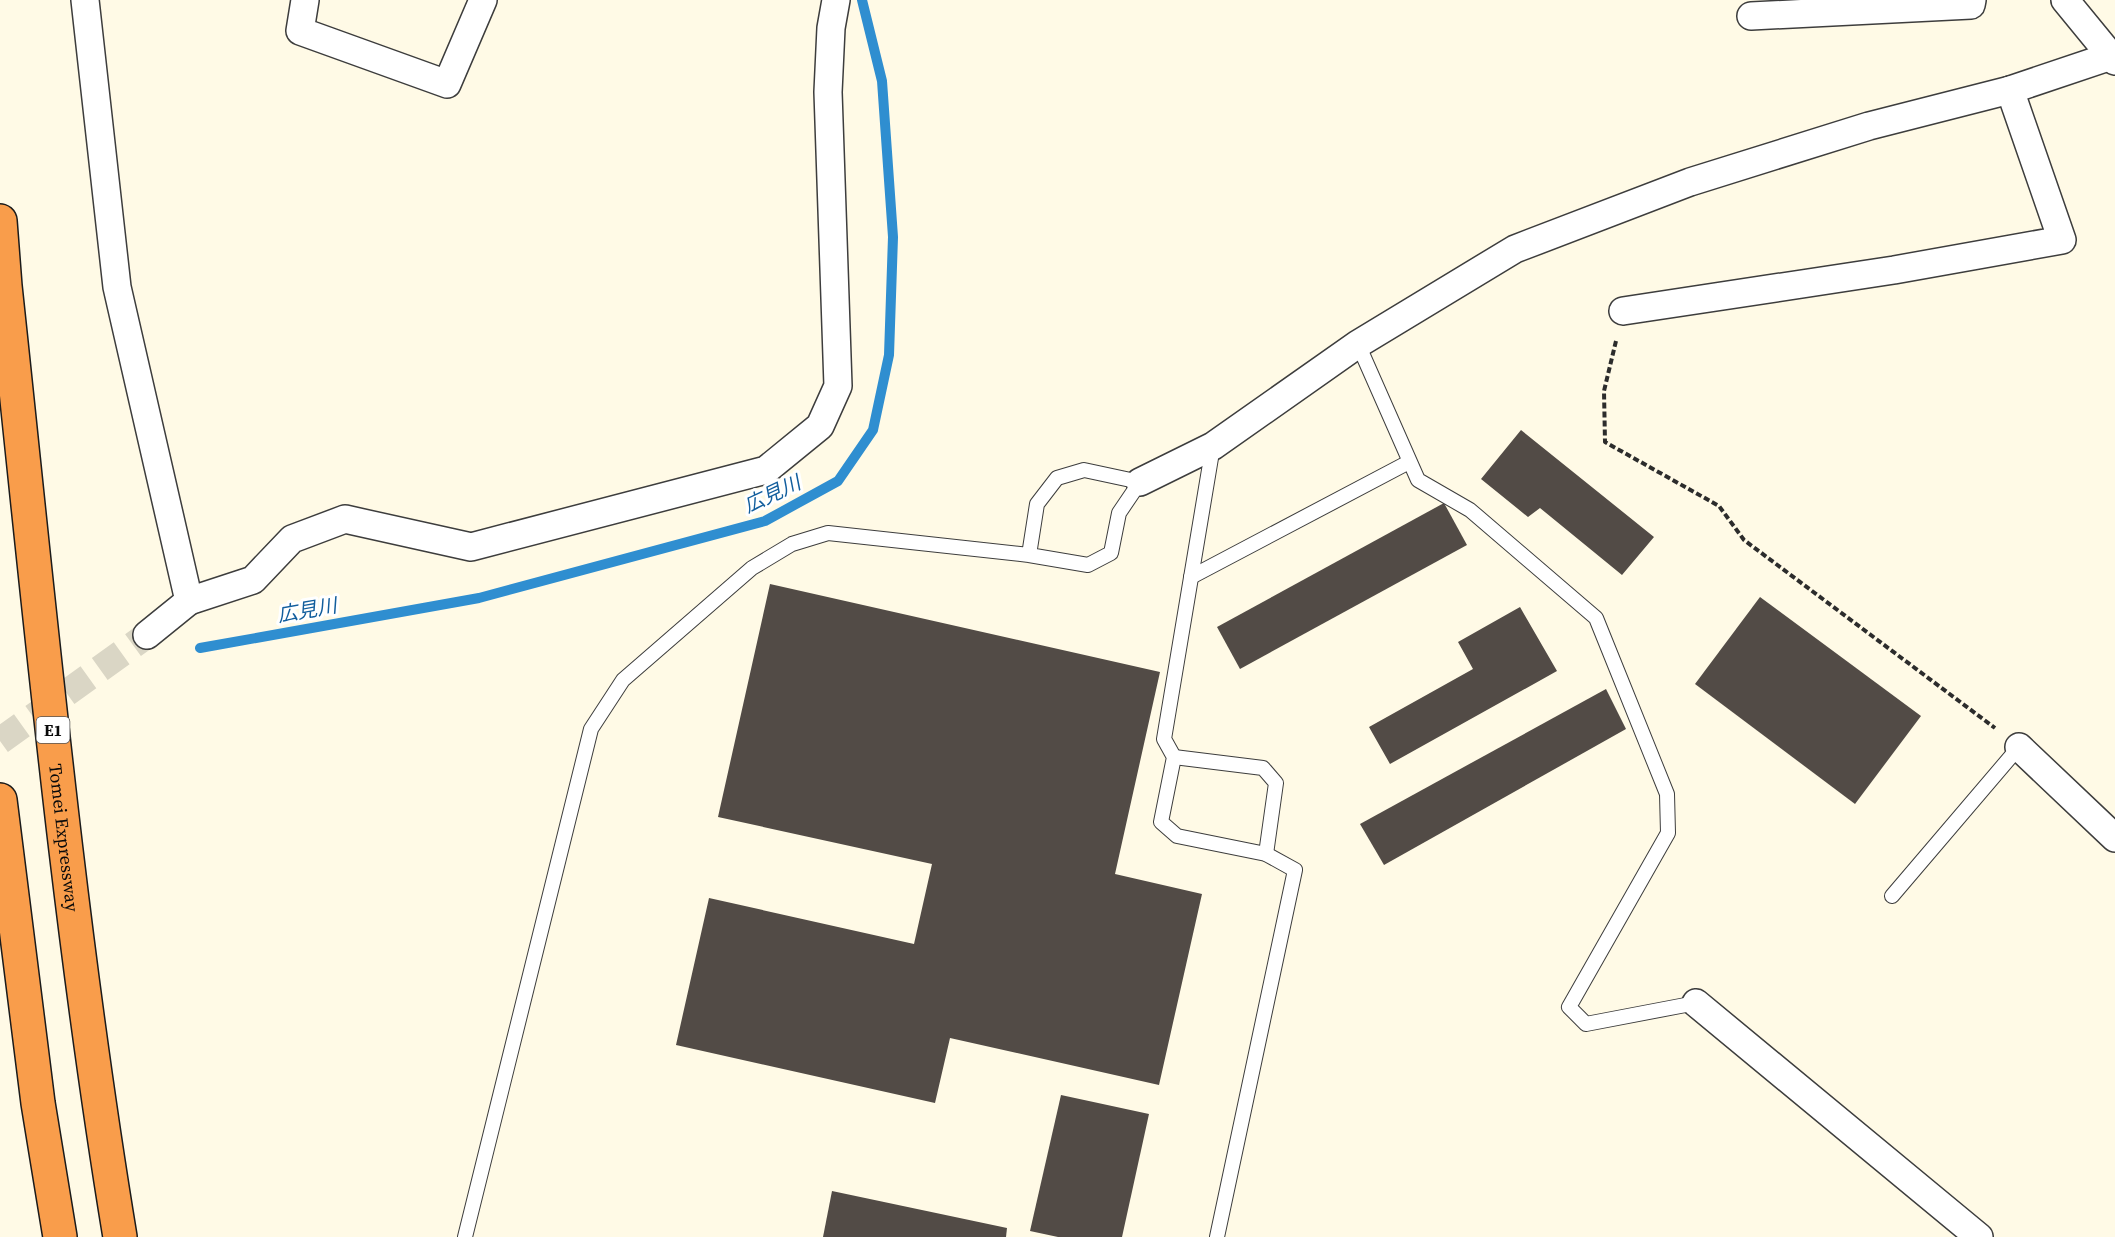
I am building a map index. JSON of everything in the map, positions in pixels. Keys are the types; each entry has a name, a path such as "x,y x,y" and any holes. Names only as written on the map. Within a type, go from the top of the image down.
{"highway":[{"name":"Tomei Expressway","path":"0,220 5,286 62,809 97,1097 120,1237"},
{"path":"0,800 38,1103 60,1237"}],"street":[{"path":"85,0 117,287 189,601"},
{"path":"305,0 300,31 447,84 483,0"},
{"path":"147,635 189,601 253,579 292,539 345,519 471,547 766,470 820,426 838,386 828,92 831,28 836,0"},
{"path":"1751,16 1971,5 1972,0"},
{"path":"1140,482 1213,446 1358,344 1515,249 1690,182 1869,126 2010,90 2113,59 2065,0"},
{"path":"1623,311 1894,270 2061,240 2010,90"},
{"path":"2019,747 2115,838"},
{"path":"1696,1003 1979,1237"}],"lane":[{"path":"1358,344 1418,480 1470,510 1596,618 1667,794 1668,833 1569,1006 1586,1024 1696,1003"},
{"path":"1213,446 1164,739 1174,757 1161,822 1177,836 1266,854 1295,870 1217,1237"},
{"path":"1191,577 1409,462"},
{"path":"465,1237 591,729 623,680 752,567 792,544 828,533 1029,555 1088,565 1111,553 1119,513 1140,482 1084,470 1057,478 1037,504 1029,555"},
{"path":"1892,896 2019,747"},
{"path":"1174,757 1263,768 1276,783 1266,854"}],"path":[{"path":"1623,311 1604,391 1605,442 1719,506 1744,540 2019,747"}],"building":[{"path":"1521,430 1654,537 1622,575 1540,508 1528,517 1481,479"},
{"path":"1444,503 1467,545 1240,669 1217,627"},
{"path":"770,584 1160,672 1115,874 1202,894 1159,1085 950,1038 935,1103 676,1045 709,898 914,944 932,864 718,817"},
{"path":"1760,597 1921,716 1855,804 1695,684"},
{"path":"1520,607 1557,671 1390,764 1369,727 1473,669 1458,642"},
{"path":"1606,689 1626,729 1384,865 1360,824"},
{"path":"1061,1095 1149,1114 1122,1237 1058,1237 1030,1231"},
{"path":"832,1191 1007,1228 1006,1237 823,1237"}],"waterway":[{"name":"広見川","path":"200,648 479,598 765,521 838,481 873,430 889,355 893,237 882,81 862,0"}],"tunnel":[{"path":"0,741 147,635"}]}
